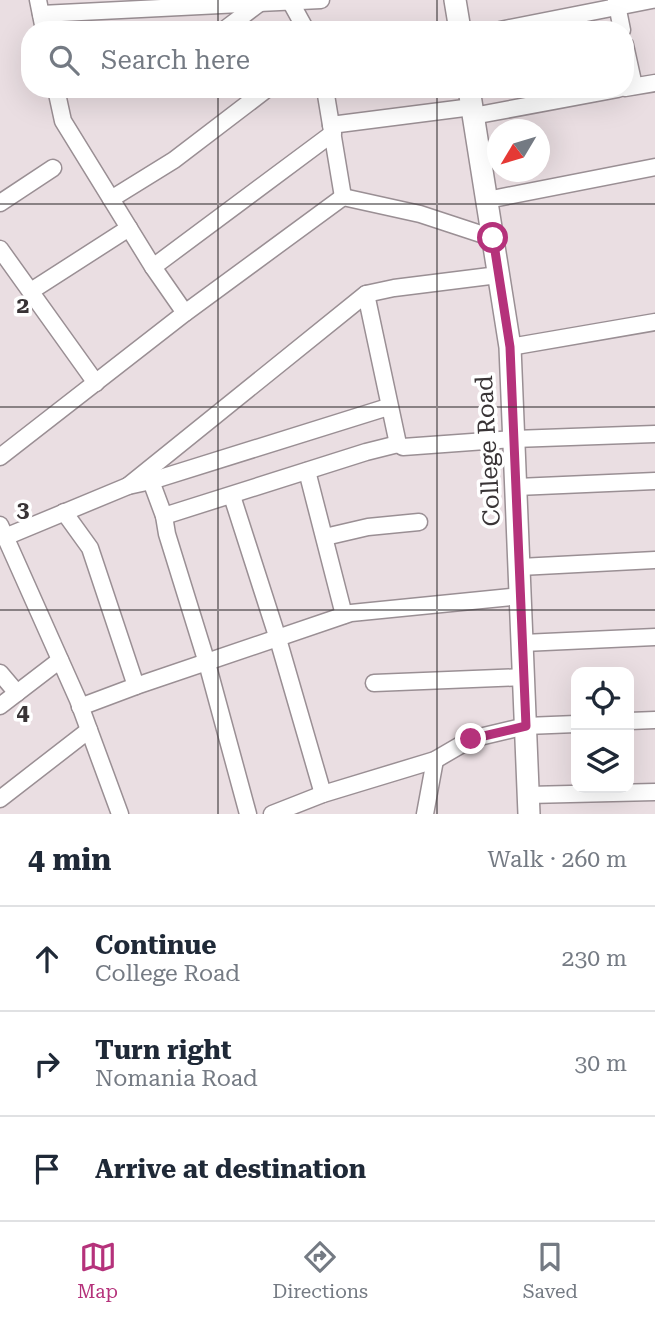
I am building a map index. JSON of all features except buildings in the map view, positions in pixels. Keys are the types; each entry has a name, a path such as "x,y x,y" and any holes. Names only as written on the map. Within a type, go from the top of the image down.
{"main road":[{"path":"455,0 456,21"},
{"name":"College Road","path":"472,104 510,347 529,805"}],"street":[{"path":"539,21 616,3 652,0"},
{"path":"289,1 301,21"},
{"path":"41,15 321,1"},
{"path":"236,21 261,2"},
{"path":"616,3 620,21"},
{"path":"634,87 655,83"},
{"path":"58,98 63,121 153,267 185,313"},
{"path":"111,199 174,160 255,98"},
{"path":"327,98 343,197"},
{"path":"153,267 332,129 472,104 530,98"},
{"path":"486,200 655,167"},
{"path":"0,203 52,168"},
{"path":"0,457 185,313 343,197 420,214 493,238"},
{"path":"31,291 129,228"},
{"path":"0,249 96,383"},
{"path":"128,486 366,294 498,275"},
{"path":"366,294 388,407 398,444 403,447 514,439 655,434"},
{"path":"510,347 655,323"},
{"path":"120,814 80,707 3,531 64,512 128,486 388,407"},
{"path":"164,516 398,444"},
{"path":"307,471 345,615"},
{"path":"151,481 164,516 207,663 248,814"},
{"path":"517,487 655,481"},
{"path":"232,496 278,639 323,794"},
{"path":"64,512 90,548 136,686"},
{"path":"325,537 368,527 419,522"},
{"path":"520,567 655,560"},
{"path":"80,707 345,615 521,596"},
{"path":"523,643 655,637"},
{"path":"0,706 60,660"},
{"path":"0,673 17,693"},
{"path":"374,683 524,677"},
{"path":"634,721 655,720"},
{"path":"272,814 323,794 435,760 471,739 526,726 571,724"},
{"path":"0,799 89,730"},
{"path":"425,814 435,760"},
{"path":"529,805 655,792"}],"route":[{"path":"471,739 526,726 510,347 493,238"}]}
